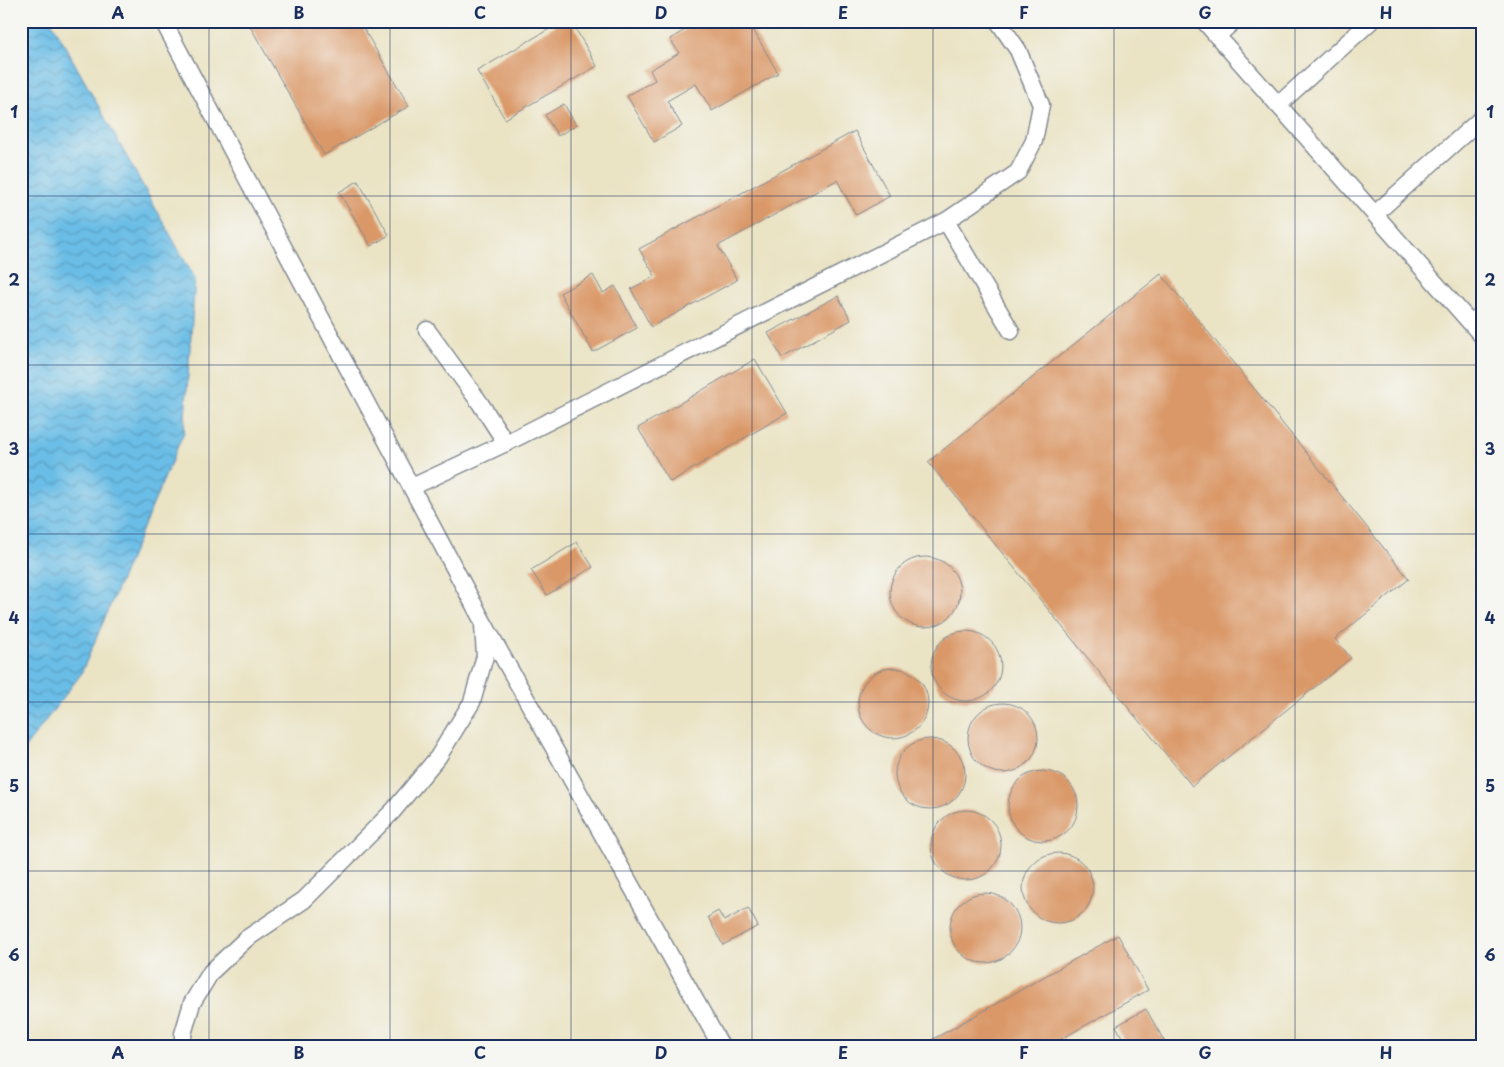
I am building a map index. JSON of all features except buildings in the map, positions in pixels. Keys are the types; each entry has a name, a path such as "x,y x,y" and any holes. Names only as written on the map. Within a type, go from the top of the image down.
{"lane":[{"path":"163,21 482,620 721,1046"},
{"path":"412,487 506,443 946,221 1018,172 1034,141 1041,105 1018,50 998,21"},
{"path":"1204,21 1375,214 1477,318 1483,336"},
{"path":"1217,36 1234,21"},
{"path":"1278,105 1371,21"},
{"path":"1375,214 1483,117"},
{"path":"946,221 1011,331"},
{"path":"427,330 480,403 506,443"},
{"path":"184,1046 183,1034 192,1003 211,972 246,938 304,900 393,811 438,757 472,702 485,656 482,620"}],"water":[{"path":"21,21 51,21 195,279 184,432 81,674 21,753"}]}
